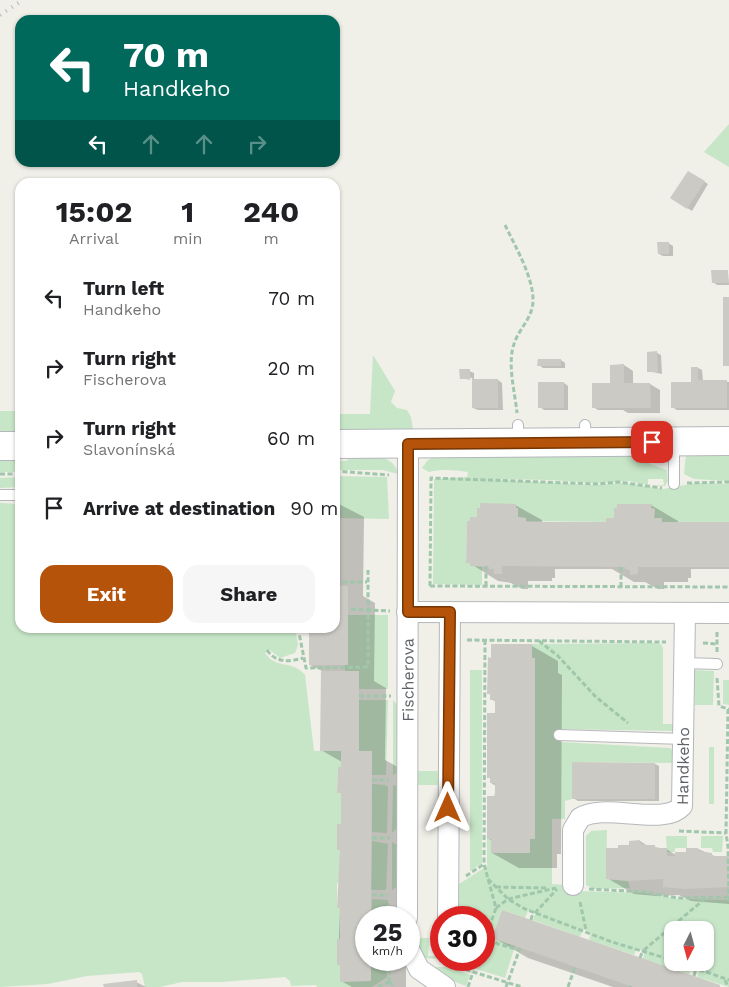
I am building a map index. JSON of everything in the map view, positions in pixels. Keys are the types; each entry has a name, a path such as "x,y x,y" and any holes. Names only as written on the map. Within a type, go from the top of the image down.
{"main road":[{"path":"340,444 408,444 518,434 585,434 674,442 729,441"},
{"path":"0,446 15,446"}],"street":[{"name":"Fischerova","path":"407,906 399,611 408,444"},
{"path":"399,611 729,613"},
{"path":"448,906 450,612"},
{"name":"Handkeho","path":"579,889 574,830 580,818 594,813 670,814 682,806 685,613"},
{"path":"420,971 445,987"}],"lane":[{"path":"674,442 674,484"},
{"path":"0,495 15,495"},
{"path":"684,663 717,664"},
{"path":"559,735 684,739"}],"path":[{"path":"505,225 524,265 533,302 527,320 514,342 511,357 518,434"},
{"path":"340,472 383,473 392,476"},
{"path":"0,474 15,474"},
{"path":"729,482 674,484 665,488 618,482 598,484 432,478 430,586 729,587"},
{"path":"486,566 486,586"},
{"path":"621,567 621,587"},
{"path":"299,633 306,668 368,667 368,570"},
{"path":"340,582 367,582"},
{"path":"351,609 399,611"},
{"path":"551,888 508,899 496,908 484,864 483,640 673,642"},
{"path":"538,641 558,656 596,697 648,738"},
{"path":"695,643 717,644"},
{"path":"267,650 272,657 281,661 303,658"},
{"path":"717,664 719,706 728,709 729,902"},
{"path":"359,696 391,696"},
{"path":"372,780 390,780"},
{"path":"372,838 390,838"},
{"path":"463,878 484,864"},
{"path":"488,879 508,899 534,912 612,942 664,957"},
{"path":"496,887 558,888 534,912 531,920"},
{"path":"586,938 587,931 579,889 646,892 677,898 729,897"},
{"path":"372,895 390,895"},
{"path":"640,958 644,950 707,897"},
{"path":"495,942 519,949 506,987"},
{"path":"568,987 575,967"},
{"path":"389,982 390,971"},
{"path":"470,971 522,987"},
{"path":"694,976 695,971"},
{"path":"702,971 729,980"},
{"path":"468,987 473,972"},
{"path":"724,979 728,987"},
{"path":"378,987 389,982"},
{"path":"389,982 395,987"}],"green space":[{"path":"729,124 729,167 704,152"},
{"path":"373,355 395,391 391,402 397,408 407,410 411,417 413,430 340,431 340,414 370,414"},
{"path":"0,411 15,411 15,433 0,434"},
{"path":"729,451 729,481 694,479 684,474 686,454"},
{"path":"355,455 381,457 392,463 399,474 382,470 340,470 340,460 346,461"},
{"path":"436,455 647,455 650,464 667,470 668,481 665,486 651,486 664,485 663,479 648,479 648,485 629,481 595,483 485,479 594,485 623,483 663,489 696,483 729,484 729,522 662,522 661,518 654,518 655,509 651,508 651,504 617,504 617,508 614,509 614,518 607,518 606,522 526,521 526,518 518,517 518,508 516,508 515,504 478,508 477,517 470,517 470,521 467,521 466,562 470,563 470,566 482,566 482,585 433,584 434,479 467,477 468,472 438,470 429,472 422,468 427,461"},
{"path":"0,456 15,456 15,472 0,472"},
{"path":"340,476 387,477 389,519 340,518"},
{"path":"15,477 15,487 0,488 0,478"},
{"path":"0,503 15,504 15,633 296,633 298,645 295,653 280,658 270,650 265,653 274,661 295,667 305,675 314,751 341,751 341,767 338,768 337,793 341,793 341,824 337,850 340,850 340,882 337,883 337,908 340,908 340,939 337,940 337,965 340,965 340,981 371,981 371,971 387,971 387,977 372,987 291,986 290,981 285,977 221,982 182,982 160,987 145,987 142,974 139,972 87,976 48,984 0,987"},
{"path":"348,615 388,615 388,689 359,689 345,671 345,665 348,665"},
{"path":"532,644 661,644 663,648 663,724 676,724 673,731 559,729 560,742 670,748 674,752 675,763 572,762 572,799 565,801 565,819 552,819 552,884 566,885 580,891 644,893 677,899 729,900 729,987 697,977 699,971 714,971 714,921 664,921 664,966 643,959 645,951 637,948 634,955 589,940 591,932 583,929 580,937 533,920 535,914 528,911 525,918 502,910 495,930 495,906 456,906 456,886 487,866 487,839 491,839 491,853 530,853 530,839 535,839 535,659 532,658"},
{"path":"470,670 482,670 482,863 470,871"},
{"path":"695,670 714,671 713,705 695,705"},
{"path":"723,680 729,680 729,705 723,704"},
{"path":"359,700 388,700 386,775 372,775 372,751 359,751"},
{"path":"393,700 398,706 398,772 393,775"},
{"path":"709,747 714,747 714,804 709,804"},
{"path":"417,771 441,771 441,785 417,785"},
{"path":"372,784 388,787 387,833 372,832"},
{"path":"393,785 397,786 398,789 397,828 392,833"},
{"path":"607,830 606,879 628,881 630,888 594,889 586,885 586,836 591,831"},
{"path":"666,836 687,836 687,848 675,848 675,852 667,852"},
{"path":"701,836 723,836 722,852 713,852 712,848 701,848"},
{"path":"372,841 388,844 386,890 371,890"},
{"path":"392,842 397,845 396,887 392,890"},
{"path":"372,899 388,900 388,906 372,906"},
{"path":"420,938 429,938 428,956 430,956 430,958 423,958 420,949"},
{"path":"495,939 515,946 505,978 483,971 495,971"},
{"path":"433,971 460,971 470,975 466,986 440,976"}],"building":[{"path":"688,171 705,181 687,209 670,198"},
{"path":"657,242 669,242 669,254 658,254"},
{"path":"711,270 728,270 728,283 712,283"},
{"path":"723,297 729,297 729,366 723,366"},
{"path":"657,351 658,372 647,372 647,352"},
{"path":"538,359 561,359 561,366 537,366"},
{"path":"624,364 624,383 650,383 651,408 592,408 592,383 610,383 610,365"},
{"path":"691,367 698,367 698,380 727,380 727,408 671,408 671,382 691,382"},
{"path":"459,369 470,369 470,379 460,379"},
{"path":"472,379 498,379 498,408 472,408"},
{"path":"538,382 564,382 564,408 538,408"},
{"path":"480,503 516,504 518,517 526,518 526,521 529,522 606,522 606,518 614,518 614,508 617,508 617,504 652,504 651,508 655,509 654,518 662,518 662,522 729,522 729,567 638,567 638,574 630,575 630,570 625,569 625,567 502,566 502,574 494,574 494,569 489,569 489,567 470,566 470,563 466,563 467,521 470,521 470,517 477,517 477,508 480,508"},
{"path":"340,586 348,586 348,665 309,665 309,633 340,633"},
{"path":"491,644 532,644 532,658 535,658 535,839 530,839 530,853 491,853 491,839 487,839 487,796 495,796 495,783 490,783 490,778 487,778 487,713 495,713 495,700 490,700 490,694 487,694 488,657 491,658"},
{"path":"321,671 359,671 359,751 372,751 371,906 355,906 355,971 371,971 371,981 340,982 340,965 337,965 337,939 340,939 340,908 337,908 340,850 337,850 337,824 341,824 341,793 337,793 338,767 341,767 341,751 320,751"},
{"path":"572,762 655,763 655,799 572,799"},
{"path":"640,840 640,843 644,845 655,845 655,848 667,848 667,856 675,856 675,852 686,852 686,848 698,848 698,851 712,853 712,856 729,856 729,887 684,889 663,887 663,879 628,881 606,879 606,848 618,848 618,845 629,845 629,841"},
{"path":"502,910 664,966 664,971 679,971 720,985 720,987 633,987 495,939 495,930"},
{"path":"137,980 137,987 104,987 103,984"}],"railway":[{"path":"0,15 23,0"}],"route":[{"path":"448,808 450,612 408,612 408,444 652,442"}]}
